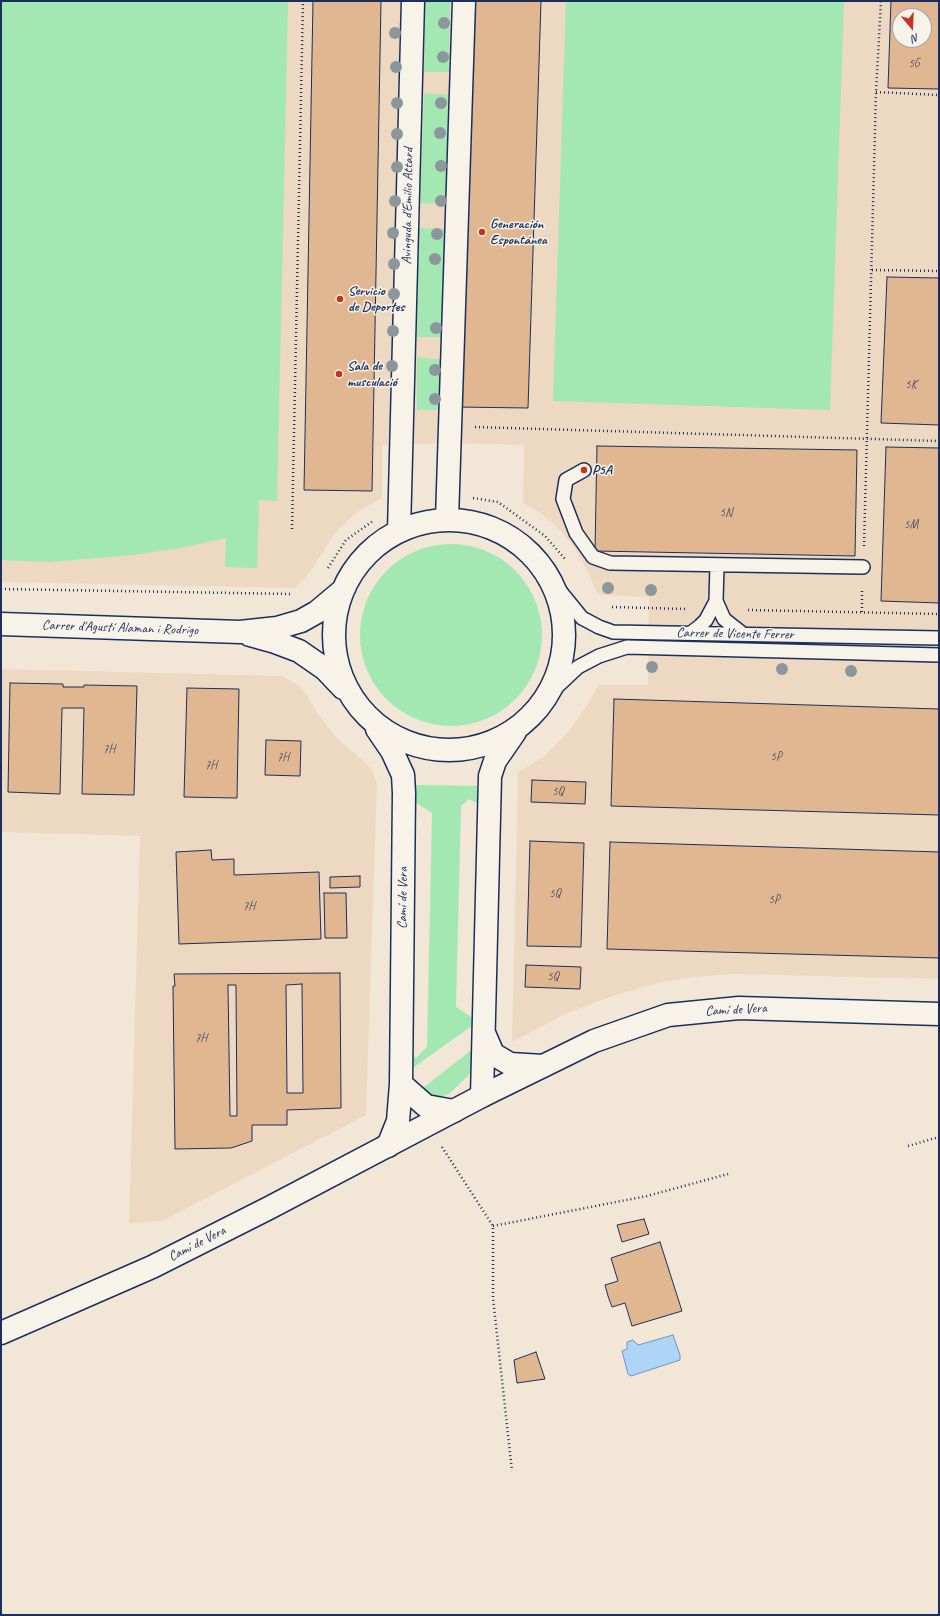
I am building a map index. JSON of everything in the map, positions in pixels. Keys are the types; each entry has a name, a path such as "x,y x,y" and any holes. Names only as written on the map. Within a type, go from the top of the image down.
{"street":[{"name":"Avinguda d'Emilio Attard","path":"399,531 414,1"},
{"path":"447,519 464,1"},
{"path":"350,696 336,662 333,626 342,591 356,567 375,546 399,531 423,522 447,519 479,523 508,535 533,555 552,581 562,610 565,640 559,669 546,697 521,724 493,741 462,750 430,748 399,739 372,721"},
{"name":"Carrer d'Agustí Alaman i Rodrigo","path":"1,624 240,632 277,628 301,621 317,612 342,591"},
{"name":"Carrer d'Agustí Alaman i Rodrigo","path":"240,632 275,642 299,651 324,669 372,721"},
{"name":"Camí de Vera","path":"372,721 392,751 403,775 401,1084 398,1121 388,1146"},
{"name":"Camí de Vera","path":"482,1096 490,776 494,761 521,724"},
{"name":"Camí de Vera","path":"1,1333 152,1267 269,1208 482,1096 594,1041 668,1015 739,1008 939,1014"},
{"name":"Camí de Vera","path":"484,1033 493,1054 510,1064 543,1066"},
{"path":"401,1084 426,1106 454,1111"}],"lane":[{"path":"584,470 566,480 563,499 576,533 592,557 610,563 863,568"},
{"path":"691,634 706,620 716,601 717,566"},
{"name":"Carrer de Vicente Ferrer","path":"552,581 582,618 599,627 614,632 939,638"},
{"path":"716,601 724,619 743,634"},
{"name":"Carrer de Vicente Ferrer","path":"546,697 578,667 600,656 627,647 939,655"}],"path":[{"path":"292,529 303,1"},
{"path":"862,612 876,92 881,1"},
{"path":"876,92 939,95"},
{"path":"871,270 939,271"},
{"path":"515,428 939,441"},
{"path":"448,494 498,502 545,536 567,561"},
{"path":"327,570 346,540 401,502"},
{"path":"1,589 295,594"},
{"path":"611,607 689,609"},
{"path":"744,610 939,614"},
{"path":"428,1125 493,1226 493,1298 512,1471"},
{"path":"908,1146 939,1137"},
{"path":"493,1226 647,1196 728,1174"}],"shaded area":[{"path":"1,1 939,1 939,979 734,974 692,977 657,983 613,996 567,1013 512,1042 518,772 542,758 567,733 599,685 648,685 649,597 601,595 596,590 584,564 572,544 558,528 539,512 523,503 524,445 450,443 382,445 382,498 356,513 334,534 313,568 294,588 1,582"},
{"path":"1,669 283,676 299,686 335,736 371,768 377,784 366,1115 162,1221 129,1223 140,836 1,832"}],"green space":[{"path":"1,1 288,1 277,501 259,500 257,568 225,567 226,538 180,548 133,555 50,562 1,560"},
{"path":"425,1 450,1 449,72 424,72"},
{"path":"566,1 844,1 830,410 553,401"},
{"path":"424,93 448,95 446,204 420,203"},
{"path":"419,228 447,229 445,337 417,337"},
{"path":"417,357 443,360 442,410 417,410"},
{"path":"442,544 460,544 486,551 502,559 521,577 527,584 535,600 542,626 542,644 535,670 527,686 509,705 502,711 477,722 460,726 442,726 416,719 400,711 375,686 367,670 362,653 360,644 360,626 367,600 375,584 400,559 416,551 433,546"},
{"path":"413,785 482,786 481,805 469,799 461,806 456,1007 476,1020 476,1023 407,1072 407,1052 416,1058 427,1047 432,813 413,801"},
{"path":"474,1048 473,1069 468,1076 449,1094 427,1098 418,1092"}],"water":[{"path":"673,1335 680,1355 680,1360 631,1376 628,1374 622,1351 627,1349 627,1342 633,1340 638,1345"}],"building":[{"path":"313,1 381,1 372,491 304,490"},
{"path":"470,1 541,1 528,408 457,407"},
{"path":"891,1 939,1 939,89 888,88"},
{"path":"887,277 939,278 939,425 881,423"},
{"path":"597,446 857,450 855,556 595,551"},
{"path":"886,447 939,448 939,603 881,601"},
{"path":"10,683 63,684 63,687 84,687 84,685 137,686 134,795 82,794 84,708 62,708 60,794 8,792"},
{"path":"187,688 239,689 237,798 184,797"},
{"path":"614,699 939,709 939,815 611,806"},
{"path":"266,740 301,741 300,776 265,775"},
{"path":"532,780 586,782 585,804 531,802"},
{"path":"530,841 584,843 581,947 527,946"},
{"path":"610,842 939,852 939,958 607,949"},
{"path":"211,850 212,860 234,859 234,875 319,872 321,939 179,944 176,852"},
{"path":"360,876 360,887 330,888 330,877"},
{"path":"324,893 346,893 347,938 325,938"},
{"path":"526,965 581,967 580,989 525,987"},
{"path":"340,973 341,1108 287,1110 287,1125 252,1125 252,1141 231,1148 175,1149 174,974","holes":["302,984 303,1093 287,1093 286,985","228,985 236,985 237,1116 230,1116"]},
{"path":"644,1219 649,1234 622,1242 617,1225"},
{"path":"660,1242 682,1311 632,1326 625,1303 612,1307 608,1296 605,1285 618,1281 611,1258"},
{"path":"536,1352 545,1379 517,1383 514,1360"}],"place":[{"name":"Generación Espontánea","path":"482,232"},
{"name":"Servicio de Deportes","path":"340,299"},
{"name":"Sala de musculació","path":"339,374"},
{"name":"P5A","path":"584,470"}]}
